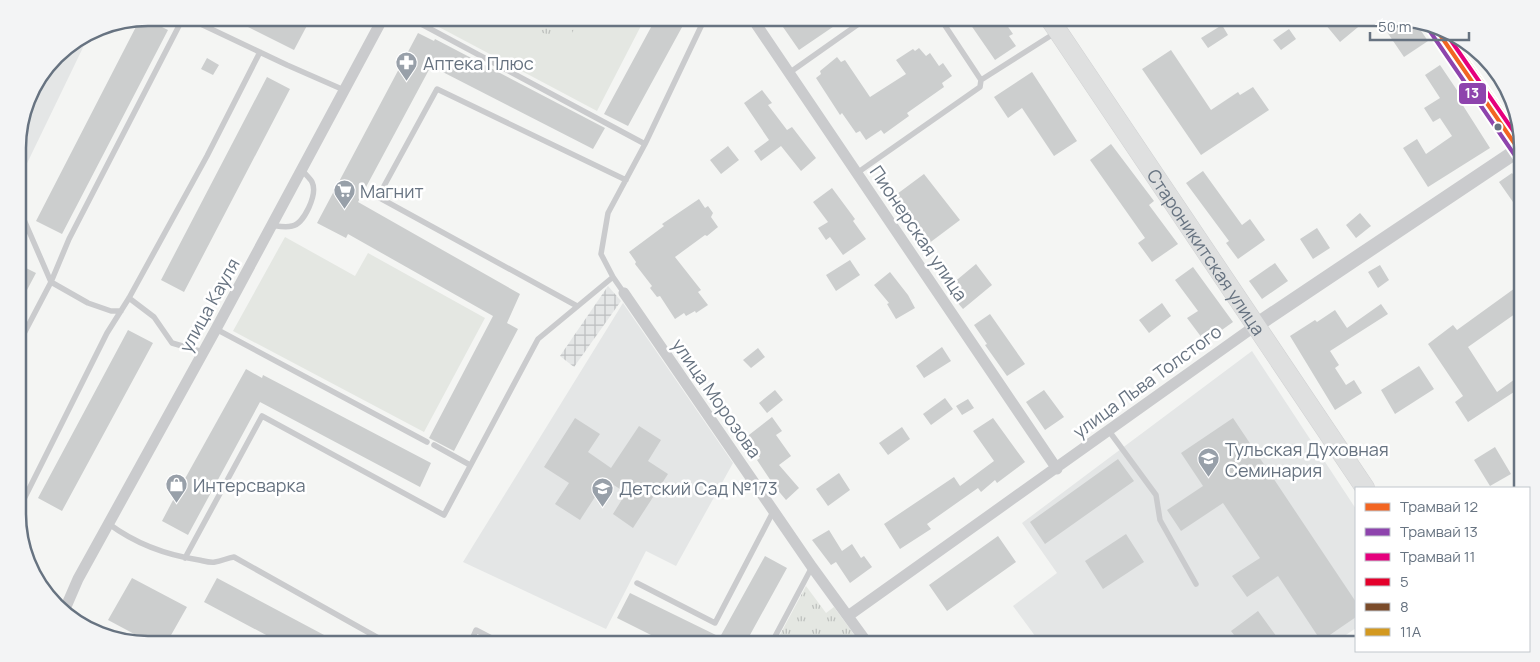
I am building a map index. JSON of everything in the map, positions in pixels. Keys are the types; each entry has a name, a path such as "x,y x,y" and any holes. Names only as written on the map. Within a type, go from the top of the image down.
{"main road":[{"name":"Староникитская улица","path":"1055,26 1364,487"},
{"path":"1447,40 1513,137"}],"street":[{"name":"улица Кауля","path":"67,605 78,579 216,329 378,27"},
{"name":"Пионерская улица","path":"758,27 1057,469"},
{"name":"улица Льва Толстого","path":"848,616 1057,469 1255,326 1514,153"},
{"name":"улица Морозова","path":"624,293 812,567 862,635"}],"lane":[{"path":"789,73 855,26"},
{"path":"857,173 980,87 981,80 946,26"},
{"path":"981,80 1050,26"},
{"path":"26,329 51,282 69,239 177,27"},
{"path":"207,27 344,90"},
{"path":"426,27 645,144"},
{"path":"624,293 601,254 608,213 645,144 701,27"},
{"path":"26,495 107,333 129,298 207,156 260,52"},
{"path":"577,306 378,197 437,89 626,180"},
{"path":"271,225 293,226 300,223 313,200 312,182 302,170"},
{"path":"27,226 51,282 88,303 111,311 121,311"},
{"path":"185,558 262,416 444,515 538,339 613,277"},
{"path":"129,298 154,317 172,343 203,352"},
{"path":"216,329 427,442"},
{"path":"1109,431 1156,495 1160,520 1196,584"},
{"path":"434,445 470,464"},
{"path":"637,583 715,623 774,510"},
{"path":"109,524 150,548 185,558 214,562 234,557 374,636"},
{"path":"776,635 812,567"},
{"path":"474,636 476,630 487,636"}],"shaded area":[{"path":"84,44 27,164 30,117 43,87 62,62"},
{"path":"608,286 621,301 574,367 560,356"},
{"name":"Детский Сад №173","path":"623,303 733,463 676,566 646,551 606,629 463,562"},
{"name":"Тульская Духовная Семинария","path":"1252,351 1355,507 1355,629 1346,635 1035,635 1013,606 1057,573 1022,523"}],"green space":[{"path":"438,27 641,27 597,111"},
{"path":"529,27 575,27 569,40 528,29"},
{"path":"285,237 355,276 368,253 485,318 424,432 233,331"},
{"path":"806,586 826,613 834,607 855,635 780,635"}],"building":[{"path":"784,26 834,26 799,50"},
{"path":"972,26 1008,26 1013,34 1009,36 1016,46 995,60"},
{"path":"1220,26 1223,26 1228,35 1208,48 1201,38"},
{"path":"1327,26 1359,26 1340,42"},
{"path":"1395,26 1420,30 1428,41 1404,57 1387,32"},
{"path":"162,27 168,30 62,234 36,221 136,28"},
{"path":"248,27 306,27 294,50"},
{"path":"651,27 682,27 628,126 604,114"},
{"path":"1289,29 1296,39 1281,50 1273,40"},
{"path":"418,33 434,41 435,39 605,128 593,149 431,66 358,202 520,294 507,323 518,329 454,451 429,438 493,316 348,234 346,238 317,223"},
{"path":"919,48 926,56 930,53 939,66 943,63 952,76 942,83 944,87 907,113 909,116 884,134 881,130 866,140 860,131 856,133 842,113 840,115 816,78 821,74 820,71 837,57 841,62 845,60 870,97 906,74 896,60 913,49 915,51"},
{"path":"1171,50 1211,110 1238,92 1240,95 1253,87 1269,110 1201,155 1142,69"},
{"path":"207,58 219,65 213,75 201,69"},
{"path":"1440,65 1465,102 1462,104 1490,148 1428,187 1403,148 1417,139 1426,154 1452,136 1440,118 1433,122 1424,108 1440,98 1425,75"},
{"path":"1032,72 1077,141 1054,156 1022,108 1008,118 994,97"},
{"path":"267,77 290,89 184,292 161,280"},
{"path":"762,90 772,103 768,105 787,130 792,127 816,158 801,171 781,146 761,161 754,151 769,140 744,103"},
{"path":"1111,144 1154,201 1149,205 1178,244 1152,262 1138,243 1145,238 1090,160"},
{"path":"728,146 739,160 721,174 710,160"},
{"path":"1203,171 1242,225 1250,219 1265,240 1238,259 1226,243 1229,241 1186,183"},
{"path":"1512,173 1514,176 1514,201 1513,202 1499,182"},
{"path":"924,174 960,220 928,244 893,197"},
{"path":"832,188 855,219 853,221 866,239 843,255 830,237 826,240 818,228 828,222 813,202"},
{"path":"699,199 705,208 708,206 713,213 711,217 718,227 675,257 701,290 698,292 708,305 696,313 695,311 686,316 684,313 675,319 660,296 657,297 650,288 652,286 635,264 636,262 629,252 664,226 662,224"},
{"path":"1360,213 1371,226 1356,238 1346,225"},
{"path":"1317,228 1330,248 1313,259 1300,239"},
{"path":"850,260 860,275 836,291 826,275"},
{"path":"1275,263 1288,281 1262,299 1249,281"},
{"path":"976,264 992,285 963,309 946,289"},
{"path":"1380,265 1389,280 1378,288 1368,272"},
{"path":"1193,267 1233,322 1205,342 1187,318 1198,311 1175,280"},
{"path":"27,268 36,273 27,291"},
{"path":"890,272 908,295 915,308 896,319 887,304 889,303 874,285"},
{"path":"1514,289 1514,315 1468,347 1497,392 1514,380 1514,392 1468,422 1455,402 1463,396 1428,344 1453,325 1457,330"},
{"path":"1162,303 1171,316 1149,333 1139,320"},
{"path":"1381,304 1388,314 1330,351 1339,365 1335,368 1346,385 1354,380 1362,393 1335,410 1290,336 1335,310 1347,328"},
{"path":"990,314 1025,364 1007,376 985,345 987,344 974,325"},
{"path":"128,330 153,343 62,511 38,498"},
{"path":"942,347 951,361 924,378 916,366"},
{"path":"758,348 765,357 751,368 743,360"},
{"path":"1419,366 1434,389 1395,414 1381,390"},
{"path":"246,369 262,378 263,375 431,463 420,487 260,402 188,535 162,521"},
{"path":"775,390 783,400 767,413 759,403"},
{"path":"1044,390 1064,417 1045,430 1026,402"},
{"path":"945,398 953,409 931,425 923,414"},
{"path":"968,399 974,408 962,415 956,406"},
{"path":"772,417 782,431 776,435 791,456 779,465 799,488 786,500 770,481 757,460 760,458 745,438"},
{"path":"575,418 600,434 588,452 611,468 639,426 661,440 648,461 668,474 633,528 613,514 626,493 606,480 580,520 555,504 569,483 544,467"},
{"path":"993,418 1025,462 997,483 995,480 981,492 978,488 927,524 931,529 900,549 884,524 954,477 960,486 994,461 973,431"},
{"path":"1233,418 1355,601 1355,618 1330,635 1317,635 1278,576 1247,597 1232,576 1260,558 1223,503 1181,531 1167,510 1203,486 1181,453"},
{"path":"902,427 910,439 888,455 879,443"},
{"path":"1495,447 1511,474 1490,486 1474,460"},
{"path":"1118,459 1134,481 1045,544 1030,522"},
{"path":"839,473 850,490 828,506 816,489"},
{"path":"829,530 842,551 852,544 861,558 864,556 872,567 850,583 836,562 831,565 812,540"},
{"path":"1126,534 1144,562 1103,589 1085,561"},
{"path":"998,536 1016,562 947,611 929,585"},
{"path":"765,556 787,568 750,636 721,636"},
{"path":"132,578 187,607 171,636 137,635 108,620"},
{"path":"217,578 326,636 268,636 204,602"},
{"path":"630,593 717,636 652,636 617,618"},
{"path":"1258,611 1276,635 1234,635 1231,631"}],"tram line":[{"name":"13","path":"1431,33 1514,154"},
{"name":"12","path":"1442,38 1514,142"},
{"name":"11","path":"1453,43 1513,130"}],"transit line":[{"name":"8","path":"1434,35 1514,150"},
{"name":"5","path":"1446,40 1513,138"},
{"name":"11А","path":"1456,45 1512,125"}],"place":[{"name":"Аптека Плюс","path":"407,82"},
{"name":"Магнит","path":"344,210"},
{"name":"Тульская Духовная Семинария","path":"1209,478"},
{"name":"Интерсварка","path":"177,504"},
{"name":"Детский Сад №173","path":"603,507"}]}
